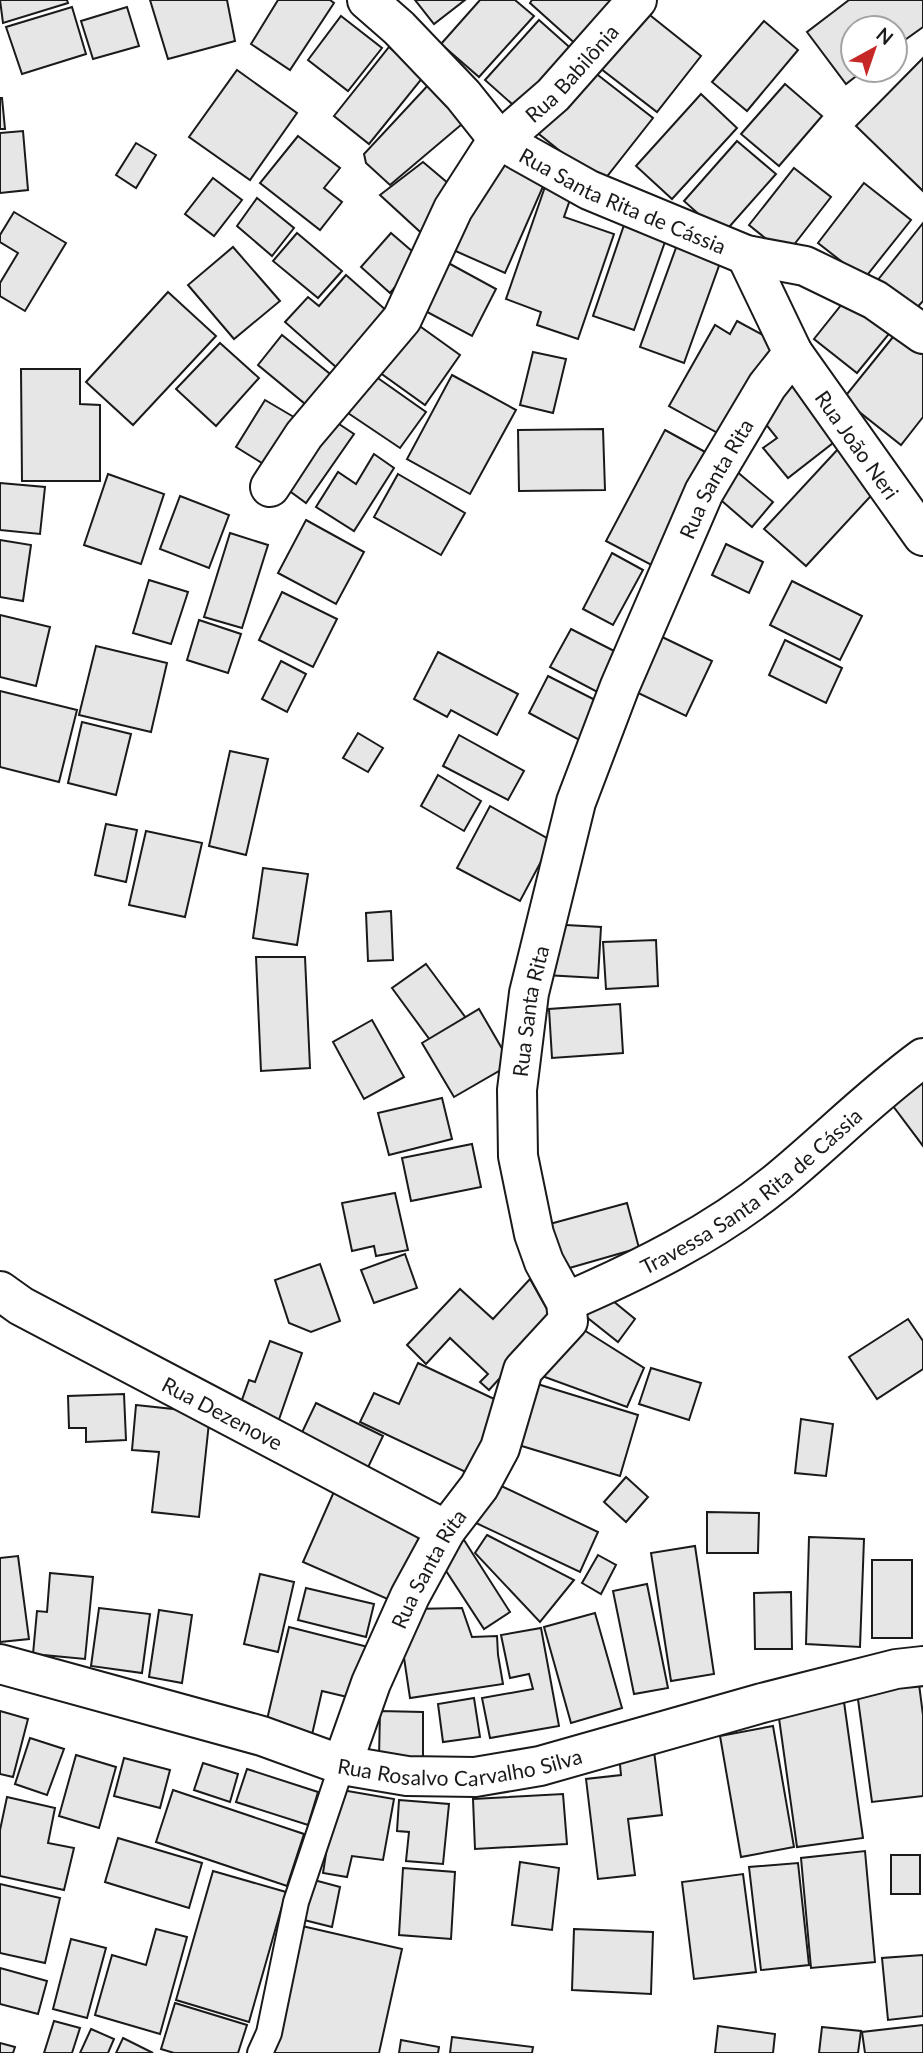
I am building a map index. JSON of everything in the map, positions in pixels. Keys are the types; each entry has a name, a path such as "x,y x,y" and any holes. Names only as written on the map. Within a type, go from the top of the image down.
{"street":[{"name":"Rua Santa Rita de Cássia","path":"367,0 463,95 498,139 589,190 746,255 805,267 876,300 923,334"},
{"name":"Rua Babilônia","path":"270,487 304,435 402,318 453,209 498,139 554,95 637,0"},
{"path":"746,255 793,354"},
{"name":"Rua João Neri","path":"793,354 923,536"},
{"name":"Rua Santa Rita","path":"342,1765 382,1658 410,1596 446,1530 479,1487 500,1448 523,1370 568,1321 566,1302 544,1262 534,1234 518,1156 517,1090 529,993 576,802 620,686 704,492 767,386 793,354"},
{"name":"Travessa Santa Rita de Cássia","path":"566,1302 632,1274 707,1230 774,1185 923,1058"},
{"name":"Rua Dezenove","path":"0,1291 21,1306 446,1530"},
{"name":"Rua Rosalvo Carvalho Silva","path":"0,1664 262,1736 342,1765 407,1776 475,1777 540,1766 762,1703 896,1669 923,1666"}],"lane":[{"path":"260,2053 269,2033 296,1902 342,1765"}],"building":[{"path":"0,0 67,0 68,3 3,23"},
{"path":"150,0 227,0 235,41 168,59"},
{"path":"278,0 330,0 334,3 290,70 251,44"},
{"path":"415,0 465,0 434,24"},
{"path":"480,0 515,0 534,16 479,77 441,44"},
{"path":"532,0 615,0 579,47 530,3"},
{"path":"849,0 923,0 923,27 909,37 909,14 839,14 839,75 807,32"},
{"path":"72,7 86,54 22,74 6,27"},
{"path":"127,7 139,46 93,59 81,21"},
{"path":"641,8 701,56 657,112 596,65"},
{"path":"341,16 382,48 348,91 308,60"},
{"path":"539,20 575,52 521,112 485,80"},
{"path":"764,21 798,50 747,111 712,82"},
{"path":"389,47 424,76 369,144 334,116"},
{"path":"923,58 923,191 856,126 897,84 909,84 909,72"},
{"path":"585,65 653,118 601,184 534,130"},
{"path":"237,70 297,113 250,180 189,137"},
{"path":"431,82 468,119 390,185 366,163 364,154"},
{"path":"785,84 822,116 779,166 741,134"},
{"path":"701,94 737,128 672,199 636,166"},
{"path":"2,98 5,129 0,129"},
{"path":"23,131 28,190 0,193 0,133"},
{"path":"298,136 340,168 324,188 342,202 320,230 260,183"},
{"path":"737,141 776,174 722,235 684,201"},
{"path":"136,143 156,155 136,188 116,175"},
{"path":"491,158 545,182 505,273 451,249"},
{"path":"423,162 455,189 429,240 380,195"},
{"path":"794,168 831,197 786,255 749,225"},
{"path":"213,178 242,200 214,236 185,214"},
{"path":"547,181 573,191 564,217 614,234 578,339 537,325 541,312 506,299"},
{"path":"864,183 911,220 864,279 818,243"},
{"path":"257,198 294,228 272,256 237,226"},
{"path":"14,212 66,243 25,311 0,296 0,283 18,253 0,242 0,235"},
{"path":"923,223 923,301 914,311 877,281"},
{"path":"624,225 666,239 634,330 593,316"},
{"path":"297,233 342,271 318,298 273,261"},
{"path":"391,233 420,258 390,293 361,267"},
{"path":"677,245 724,252 684,363 640,347"},
{"path":"233,247 280,301 234,339 188,285"},
{"path":"441,259 496,289 472,336 416,306"},
{"path":"346,275 396,319 345,375 285,322 308,297 319,306"},
{"path":"168,292 216,336 133,425 86,382"},
{"path":"850,294 893,329 857,373 814,339"},
{"path":"407,317 460,355 425,405 372,367"},
{"path":"737,321 776,342 723,436 669,406 715,325 730,334"},
{"path":"897,332 923,352 923,417 901,445 843,399"},
{"path":"282,335 335,378 310,408 258,365"},
{"path":"220,343 259,378 216,426 176,389"},
{"path":"533,352 566,359 553,413 520,405"},
{"path":"21,369 80,369 80,404 100,405 100,481 22,481"},
{"path":"365,369 426,412 400,448 339,407"},
{"path":"452,375 516,410 470,494 407,459"},
{"path":"797,380 842,436 788,478 763,448 777,438 756,412"},
{"path":"265,400 304,423 275,471 236,447"},
{"path":"327,416 354,434 306,503 280,484"},
{"path":"603,429 605,490 519,491 518,430"},
{"path":"665,430 718,459 659,569 606,541"},
{"path":"839,448 880,486 806,566 764,529"},
{"path":"374,454 394,468 354,531 316,507 338,472 356,484"},
{"path":"729,465 773,502 752,527 708,489"},
{"path":"108,474 164,494 141,564 84,545"},
{"path":"398,474 465,513 441,555 374,517"},
{"path":"0,483 45,487 40,534 0,530"},
{"path":"180,496 229,515 209,568 160,549"},
{"path":"306,520 364,552 336,604 278,573"},
{"path":"230,533 268,545 242,628 204,617"},
{"path":"0,540 31,545 23,601 0,597"},
{"path":"726,544 763,562 749,593 712,575"},
{"path":"612,553 643,570 613,625 583,609"},
{"path":"149,580 188,592 171,644 133,633"},
{"path":"792,581 862,616 840,660 770,625"},
{"path":"282,592 337,619 313,667 259,640"},
{"path":"0,615 50,627 36,686 0,677"},
{"path":"199,620 241,634 228,673 187,660"},
{"path":"571,629 624,656 603,695 550,667"},
{"path":"658,635 712,661 686,716 632,690"},
{"path":"785,640 842,668 826,703 769,675"},
{"path":"96,646 167,663 151,732 79,715"},
{"path":"438,652 518,694 497,735 451,710 447,717 414,699"},
{"path":"281,661 306,674 287,712 262,699"},
{"path":"548,676 605,705 585,743 529,713"},
{"path":"0,691 77,710 59,782 0,767"},
{"path":"82,722 131,734 116,795 68,783"},
{"path":"358,733 383,748 368,772 343,758"},
{"path":"459,735 524,771 508,800 443,766"},
{"path":"230,751 268,759 246,855 209,846"},
{"path":"438,775 481,801 464,831 421,806"},
{"path":"490,806 552,841 520,901 457,868"},
{"path":"106,824 137,830 126,882 95,875"},
{"path":"146,831 202,843 185,917 129,905"},
{"path":"263,868 308,874 297,945 253,938"},
{"path":"391,911 393,960 368,961 366,913"},
{"path":"548,924 601,927 598,978 545,975"},
{"path":"656,940 658,986 606,989 603,942"},
{"path":"256,957 305,957 310,1068 261,1071"},
{"path":"426,964 483,1041 449,1066 392,988"},
{"path":"620,1004 623,1053 552,1058 549,1009"},
{"path":"479,1009 511,1064 454,1097 422,1043"},
{"path":"372,1020 404,1077 364,1099 333,1042"},
{"path":"923,1077 923,1146 890,1102"},
{"path":"442,1098 452,1139 389,1155 378,1113"},
{"path":"472,1144 481,1187 411,1201 402,1158"},
{"path":"395,1193 408,1250 376,1256 374,1246 352,1251 342,1203"},
{"path":"627,1203 639,1248 559,1271 546,1225"},
{"path":"405,1254 417,1288 374,1303 361,1270"},
{"path":"320,1264 340,1321 311,1332 289,1323 275,1280"},
{"path":"530,1279 553,1320 489,1390 480,1382 488,1374 450,1338 426,1364 407,1345 460,1289 493,1319"},
{"path":"602,1292 635,1319 618,1342 584,1315"},
{"path":"908,1319 923,1341 923,1369 877,1399 849,1357"},
{"path":"576,1325 644,1368 627,1407 542,1376"},
{"path":"270,1341 302,1353 276,1428 237,1414 249,1380 255,1382"},
{"path":"418,1363 507,1405 474,1476 360,1422 374,1393 399,1404"},
{"path":"651,1368 701,1383 689,1420 639,1404"},
{"path":"531,1382 638,1415 620,1476 512,1443"},
{"path":"124,1394 126,1440 86,1442 86,1428 69,1428 68,1396"},
{"path":"316,1403 383,1436 362,1480 295,1447"},
{"path":"136,1405 210,1413 199,1517 152,1512 159,1452 132,1450"},
{"path":"801,1419 833,1424 826,1476 795,1473"},
{"path":"626,1477 648,1497 626,1522 604,1502"},
{"path":"495,1483 598,1532 580,1572 476,1523"},
{"path":"336,1487 424,1526 392,1601 303,1562"},
{"path":"707,1512 759,1513 758,1553 707,1553"},
{"path":"487,1535 574,1580 540,1622 475,1553"},
{"path":"809,1537 864,1539 860,1647 806,1644"},
{"path":"464,1540 510,1612 484,1629 437,1557"},
{"path":"695,1546 714,1674 671,1681 651,1553"},
{"path":"598,1555 616,1565 601,1594 582,1583"},
{"path":"18,1556 29,1639 0,1642 0,1558"},
{"path":"872,1560 912,1560 912,1638 872,1638"},
{"path":"50,1573 93,1577 85,1659 33,1654 37,1611 47,1612"},
{"path":"260,1574 294,1582 278,1652 244,1644"},
{"path":"647,1584 668,1688 634,1694 613,1591"},
{"path":"306,1588 374,1604 366,1637 298,1620"},
{"path":"791,1592 792,1649 755,1649 754,1593"},
{"path":"99,1608 150,1614 142,1673 91,1666"},
{"path":"462,1608 472,1637 497,1636 503,1684 410,1698 403,1651 412,1609"},
{"path":"159,1610 192,1615 182,1683 149,1677"},
{"path":"595,1613 622,1708 571,1723 544,1627"},
{"path":"289,1627 372,1648 360,1700 322,1691 311,1739 265,1728"},
{"path":"541,1628 559,1726 490,1738 482,1698 533,1689 529,1674 510,1678 501,1635"},
{"path":"919,1684 923,1715 923,1796 872,1802 857,1692"},
{"path":"474,1698 480,1737 443,1742 438,1704"},
{"path":"844,1702 863,1838 797,1847 778,1711"},
{"path":"0,1711 28,1719 13,1777 0,1774"},
{"path":"380,1711 423,1712 423,1758 379,1758"},
{"path":"773,1726 794,1847 741,1857 720,1736"},
{"path":"30,1738 64,1749 47,1795 15,1784"},
{"path":"654,1751 662,1815 628,1819 635,1875 598,1879 586,1779 621,1775 619,1755"},
{"path":"76,1755 116,1767 99,1828 59,1816"},
{"path":"124,1758 170,1770 160,1808 114,1796"},
{"path":"203,1763 238,1774 230,1802 194,1790"},
{"path":"247,1769 318,1792 308,1825 236,1802"},
{"path":"336,1789 394,1799 383,1860 352,1856 347,1877 323,1873"},
{"path":"173,1790 304,1834 287,1886 156,1842"},
{"path":"563,1794 567,1844 475,1849 473,1799"},
{"path":"7,1797 55,1808 48,1843 74,1848 64,1890 0,1876 0,1830"},
{"path":"399,1800 449,1804 443,1864 406,1861 409,1832 397,1831"},
{"path":"118,1838 202,1863 189,1908 105,1882"},
{"path":"865,1851 875,1962 811,1968 801,1858"},
{"path":"891,1855 920,1855 920,1894 891,1894"},
{"path":"520,1862 559,1868 552,1930 512,1925"},
{"path":"798,1863 809,1965 761,1970 749,1867"},
{"path":"403,1868 455,1872 451,1939 399,1935"},
{"path":"213,1871 286,1892 249,2022 176,2000"},
{"path":"743,1874 756,1972 694,1979 682,1882"},
{"path":"314,1880 340,1887 332,1927 304,1920"},
{"path":"0,1884 60,1898 45,1963 0,1953"},
{"path":"302,1926 402,1949 379,2053 273,2053"},
{"path":"156,1929 187,1937 160,2034 95,2015 112,1955 146,1965"},
{"path":"574,1929 653,1932 651,1994 572,1990"},
{"path":"71,1939 106,1948 87,2018 53,2009"},
{"path":"923,1955 923,2016 888,2020 882,1958"},
{"path":"0,1968 47,1981 38,2014 0,2004"},
{"path":"175,2003 247,2025 238,2053 174,2053 161,2049"},
{"path":"54,2021 80,2028 72,2053 44,2053"},
{"path":"923,2025 923,2053 865,2053 862,2032"},
{"path":"718,2026 775,2034 773,2053 715,2053"},
{"path":"822,2027 861,2031 858,2053 819,2053"},
{"path":"91,2029 114,2039 108,2053 80,2053"},
{"path":"452,2037 533,2047 532,2053 450,2053"},
{"path":"123,2038 153,2053 116,2053"},
{"path":"401,2040 439,2047 438,2053 399,2053"},
{"path":"0,2043 15,2047 13,2053 0,2053"}]}
